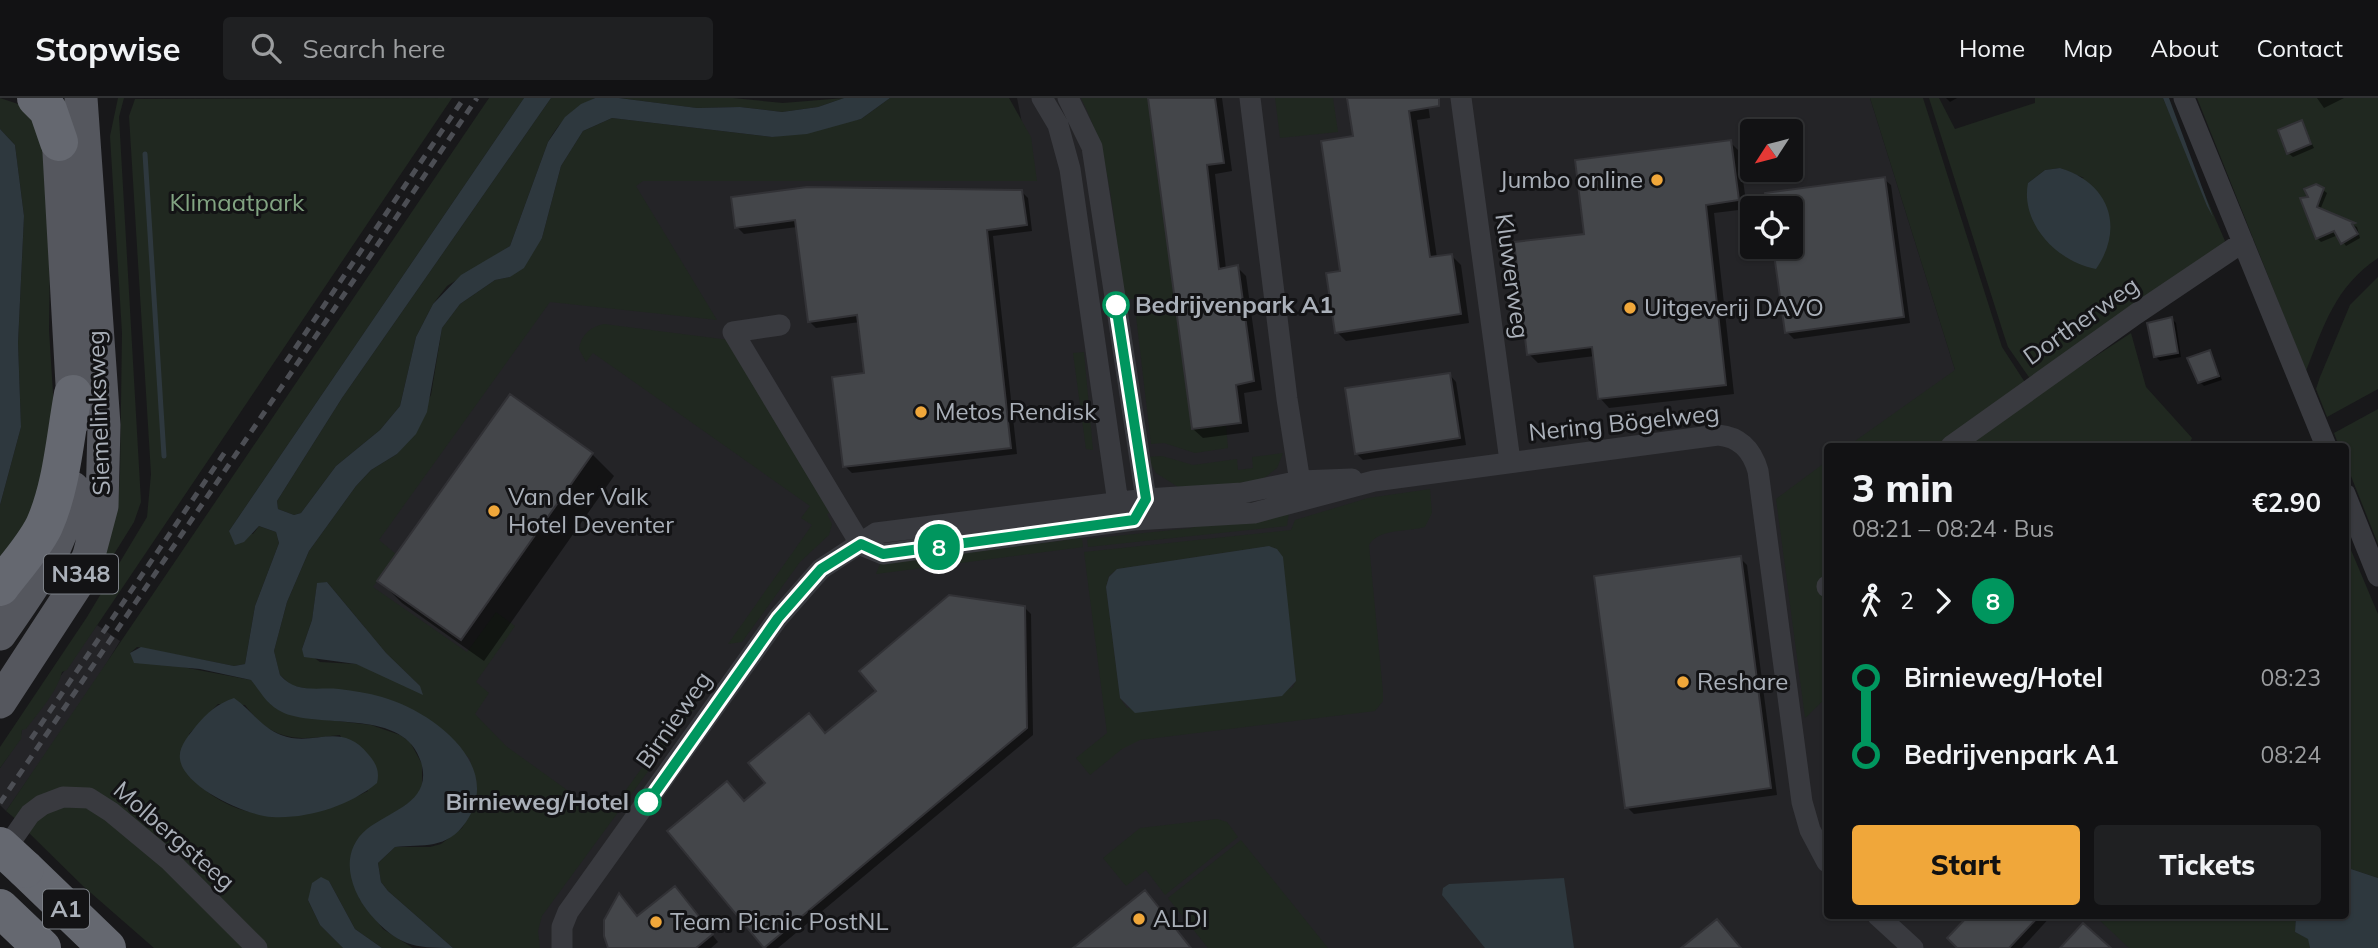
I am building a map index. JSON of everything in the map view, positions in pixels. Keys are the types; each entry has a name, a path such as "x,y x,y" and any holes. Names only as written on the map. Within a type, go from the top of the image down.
{"highway":[{"path":"36,98 48,110 71,145"},
{"name":"N348","path":"0,587 36,540 49,513 58,483 73,394"},
{"name":"A1","path":"10,852 107,948"},
{"name":"A1","path":"0,908 42,948"}],"main road":[{"name":"Siemelinksweg","path":"0,702 77,584 89,555 102,506 104,425 71,145 56,98"},
{"name":"Siemelinksweg","path":"0,634 44,570 61,536 75,475 71,145 81,98"},
{"name":"N348","path":"71,145 105,98"}],"street":[{"path":"1042,98 1058,125 1070,169 1118,503 1134,520"},
{"path":"1068,98 1092,147 1146,499 1134,520"},
{"path":"1250,98 1286,399 1301,491"},
{"name":"Kluwerweg","path":"1461,98 1510,461"},
{"path":"2184,98 2325,443"},
{"name":"Dortherweg","path":"1955,443 2136,314 2244,242"},
{"path":"780,324 733,332 861,544 883,554 1134,520"},
{"name":"Nering Bögelweg","path":"1118,503 1146,499 1301,491 1510,461 1718,435 1732,437 1748,449 1758,471 1802,802 1810,830 1824,856"},
{"name":"Nering Bögelweg","path":"1134,520 1254,513 1301,491"},
{"name":"Birnieweg","path":"562,948 562,927 568,912 778,618 821,569 876,533 1118,503"},
{"path":"2349,504 2378,576"},
{"name":"Molbergsteeg","path":"10,852 30,814 42,805 63,797 89,798 111,812 170,861 257,948"},
{"path":"1881,919 1913,948"}],"shaded area":[{"path":"524,98 551,98 342,398 277,501 278,509 294,515 301,513 336,466 380,430 400,406 416,337 433,304 461,275 510,246 548,142 565,117 581,104 595,98 619,98 697,108 740,107 782,112 818,107 844,98 890,98 861,119 807,134 772,137 612,118 583,131 561,166 542,238 524,268 510,277 495,280 460,304 442,328 427,412 416,434 397,454 371,470 356,486 309,551 287,602 274,651 280,675 300,687 371,694 422,714 457,743 470,761 476,780 476,801 459,831 434,844 395,847 378,863 381,882 388,891 453,948 417,946 389,933 370,914 357,894 350,872 352,849 358,839 367,829 408,803 421,787 421,762 412,745 398,734 381,727 284,713 269,703 251,680 200,669 134,663 130,653 141,647 234,666 245,664 255,606 279,543 276,532 259,526 244,542 235,545 229,531"},
{"path":"1017,98 1870,98 1956,373 1855,443 1824,443 1824,919 2104,919 2135,948 535,948 336,574 621,176 1032,174"},
{"path":"2163,98 2169,98 2213,217 2207,206"},
{"path":"0,129 15,145 24,216 18,343 21,427 0,505"},
{"path":"2060,168 2090,184 2101,195 2107,208 2110,238 2096,269 2082,265 2056,250 2045,239 2030,213 2028,183 2045,170"},
{"path":"1269,546 1277,549 1283,557 1296,681 1282,696 1135,713 1120,698 1106,587 1109,577 1117,569"},
{"path":"327,582 386,653 420,686 423,695 356,664 304,657 302,649 312,620 317,583"},
{"path":"97,625 120,641 91,689 6,811 0,805 0,768 20,739 22,730"},
{"path":"234,698 268,728 281,735 305,739 337,736 358,744 375,764 378,771 377,783 341,804 300,816 261,815 218,798 192,780 184,769 180,755 185,741 196,726 218,706"},
{"path":"2349,868 2378,878 2378,948 2310,948 2308,939 2295,932 2296,919 2349,919"},
{"path":"321,877 329,881 355,929 382,948 343,948 320,925 308,900 312,883"},
{"path":"1564,878 1574,948 1485,948 1442,895 1443,888 1449,884"}],"green space":[{"path":"0,98 24,106 45,140 50,249 49,330 56,441 54,472 0,571 0,505 21,427 18,343 24,216 15,145 0,129"},
{"path":"118,98 124,98 119,117 141,502 134,522 96,583 94,581 118,500 120,475 122,333 110,136"},
{"name":"Klimaatpark","path":"452,98 67,670 62,672 47,702 26,729 22,730 21,739 0,768 0,747 87,617 147,517 151,474 129,116 135,99"},
{"path":"489,98 524,98 229,531 253,534 259,526 276,532 279,543 255,606 245,664 234,666 137,647 130,653 177,666 251,680 321,719 371,725 400,735 410,742 422,764 422,786 417,796 388,819 368,829 359,898 383,929 413,948 382,948 355,929 329,881 308,900 320,925 343,948 266,948 96,794 18,821 6,811","holes":["218,704 245,705 255,717 276,733 299,738 340,735 368,791 321,809 274,815 229,805 207,792 187,773 189,734"]},
{"path":"551,98 595,98 568,116 548,142 510,246 447,286 433,304 416,337 400,406 380,430 336,466 301,513 294,515 278,509 277,501 342,398"},
{"path":"619,98 733,98 783,103 844,98 818,107 782,112 740,107 697,108"},
{"path":"890,98 1009,98 1031,137 1037,181 643,181 636,186 717,320 550,302 379,540 396,554 373,587 467,652 496,612 515,626 476,682 489,693 475,714 506,746 592,808 599,798 613,808 695,694 696,706 542,916 538,931 540,948 453,948 388,891 381,882 378,863 395,847 430,847 441,844 462,828 475,805 470,759 434,724 317,690 292,686 280,675 274,651 287,602 309,551 356,486 371,470 397,454 431,395 442,328 460,304 495,280 510,277 542,238 561,166 583,131 612,118 772,137 861,119","holes":["327,582 386,653 420,686 356,664 320,662 302,649 312,620 317,584"]},
{"path":"1081,98 1148,98 1192,429 1226,425 1228,448 1195,453 1164,443 1151,444 1134,299 1123,299 1115,222 1106,171 1092,122"},
{"path":"1275,98 1333,98 1338,132 1280,138"},
{"path":"1870,98 1923,98 2002,347 2028,387 1949,443 1852,443 1955,370"},
{"path":"1929,98 1939,98 1955,129 2035,103 2035,98 2163,98 2225,241 2217,252 2033,383 2008,347","holes":["2060,168 2084,178 2028,183 2045,170"]},
{"path":"2197,98 2378,98 2378,258 2363,269 2341,294 2325,323 2306,371"},
{"path":"2378,277 2378,389 2327,417 2316,389 2320,377 2350,305"},
{"path":"604,324 729,340 831,512 827,514 832,524 829,535 800,562 742,642 728,644 812,525 801,518 810,506 593,353 586,362 579,349 582,340 594,327"},
{"path":"2131,333 2146,387 2192,438 2190,443 1964,443"},
{"path":"1084,352 1093,450 1086,449 1073,353"},
{"path":"2378,409 2378,544 2349,471 2349,443 2338,443 2334,433"},
{"path":"1283,453 1277,468 1259,482 1178,487 1156,473 1147,457 1162,456 1193,465 1237,459 1238,470 1253,468 1252,457"},
{"path":"1824,463 1824,700 1805,718 1776,499"},
{"path":"1430,489 1432,513 1425,527 1387,533 1369,545 1383,692 1383,701 1375,711 1140,740 1122,749 1090,775 1076,758 1107,733 1084,552 1291,530 1295,520 1368,498","holes":["1269,546 1277,549 1282,557 1296,681 1292,688 1127,708 1120,698 1106,587 1109,576 1117,569"]},
{"path":"1289,513 1287,526 1088,547 1087,539 1191,528 1202,524"},
{"path":"1082,538 1083,547 876,574 880,564"},
{"path":"2349,545 2378,614 2378,878 2349,868"},
{"path":"81,804 124,831 249,948 154,948 83,886 28,832 46,809"},
{"path":"1217,819 1227,822 1238,837 1165,895 1146,870 1126,886 1103,858 1140,828"},
{"path":"1241,840 1328,948 1208,948 1168,898"},
{"path":"2098,919 2296,919 2295,932 2309,939 2310,948 2129,948"}],"building":[{"path":"1148,98 1215,98 1224,163 1207,165 1219,269 1238,265 1254,381 1236,385 1241,423 1192,429"},
{"path":"1347,98 1439,98 1439,106 1409,111 1430,257 1452,254 1461,314 1335,333 1326,273 1340,271 1321,141 1353,136"},
{"path":"2302,120 2311,144 2287,154 2278,130"},
{"path":"1731,140 1739,200 1706,205 1726,385 1598,399 1592,347 1527,355 1514,242 1584,234 1575,160"},
{"path":"1885,177 1904,317 1785,333 1775,259 1803,259 1803,196 1766,196 1765,193"},
{"path":"2316,184 2324,188 2317,207 2355,223 2352,224 2358,234 2341,244 2334,231 2316,239 2300,198 2308,197 2304,189"},
{"path":"807,187 1022,190 1027,225 987,230 1011,448 843,467 832,377 864,373 857,315 808,322 795,220 735,228 731,197"},
{"path":"2172,317 2178,353 2154,357 2147,323"},
{"path":"2210,350 2219,376 2198,383 2187,358"},
{"path":"1450,373 1460,438 1355,454 1345,388"},
{"path":"510,394 593,453 461,640 377,581"},
{"name":"Reshare","path":"1741,556 1771,788 1625,808 1594,576"},
{"path":"949,595 1025,606 1027,728 764,948 667,831 727,781 744,801 765,783 748,763 809,713 825,733 876,691 859,671"},
{"path":"675,886 713,934 696,948 608,948 604,936 604,920 619,893 637,916"},
{"name":"ALDI","path":"1145,890 1191,948 1073,948"},
{"path":"1717,919 1741,948 1681,948"},
{"path":"1965,919 2036,919 2009,948 1957,948 1947,938"},
{"path":"2083,923 2111,948 2060,948"}],"waterway":[{"path":"145,154 164,456"}],"railway":[{"path":"286,362 464,98"},
{"path":"0,803 477,98"},
{"path":"31,739 225,452"}],"bus line":[{"name":"8","path":"648,802 778,618 813,576 861,544 883,554 1134,520 1146,499 1116,305"}],"place":[{"name":"Jumbo online","path":"1657,180"},
{"name":"Bedrijvenpark A1","path":"1116,305"},
{"name":"Uitgeverij DAVO","path":"1630,308"},
{"name":"Metos Rendisk","path":"921,412"},
{"name":"Van der Valk Hotel Deventer","path":"494,511"},
{"name":"Reshare","path":"1683,682"},
{"name":"Birnieweg/Hotel","path":"648,802"},
{"name":"ALDI","path":"1139,919"},
{"name":"Team Picnic PostNL","path":"656,922"}]}
